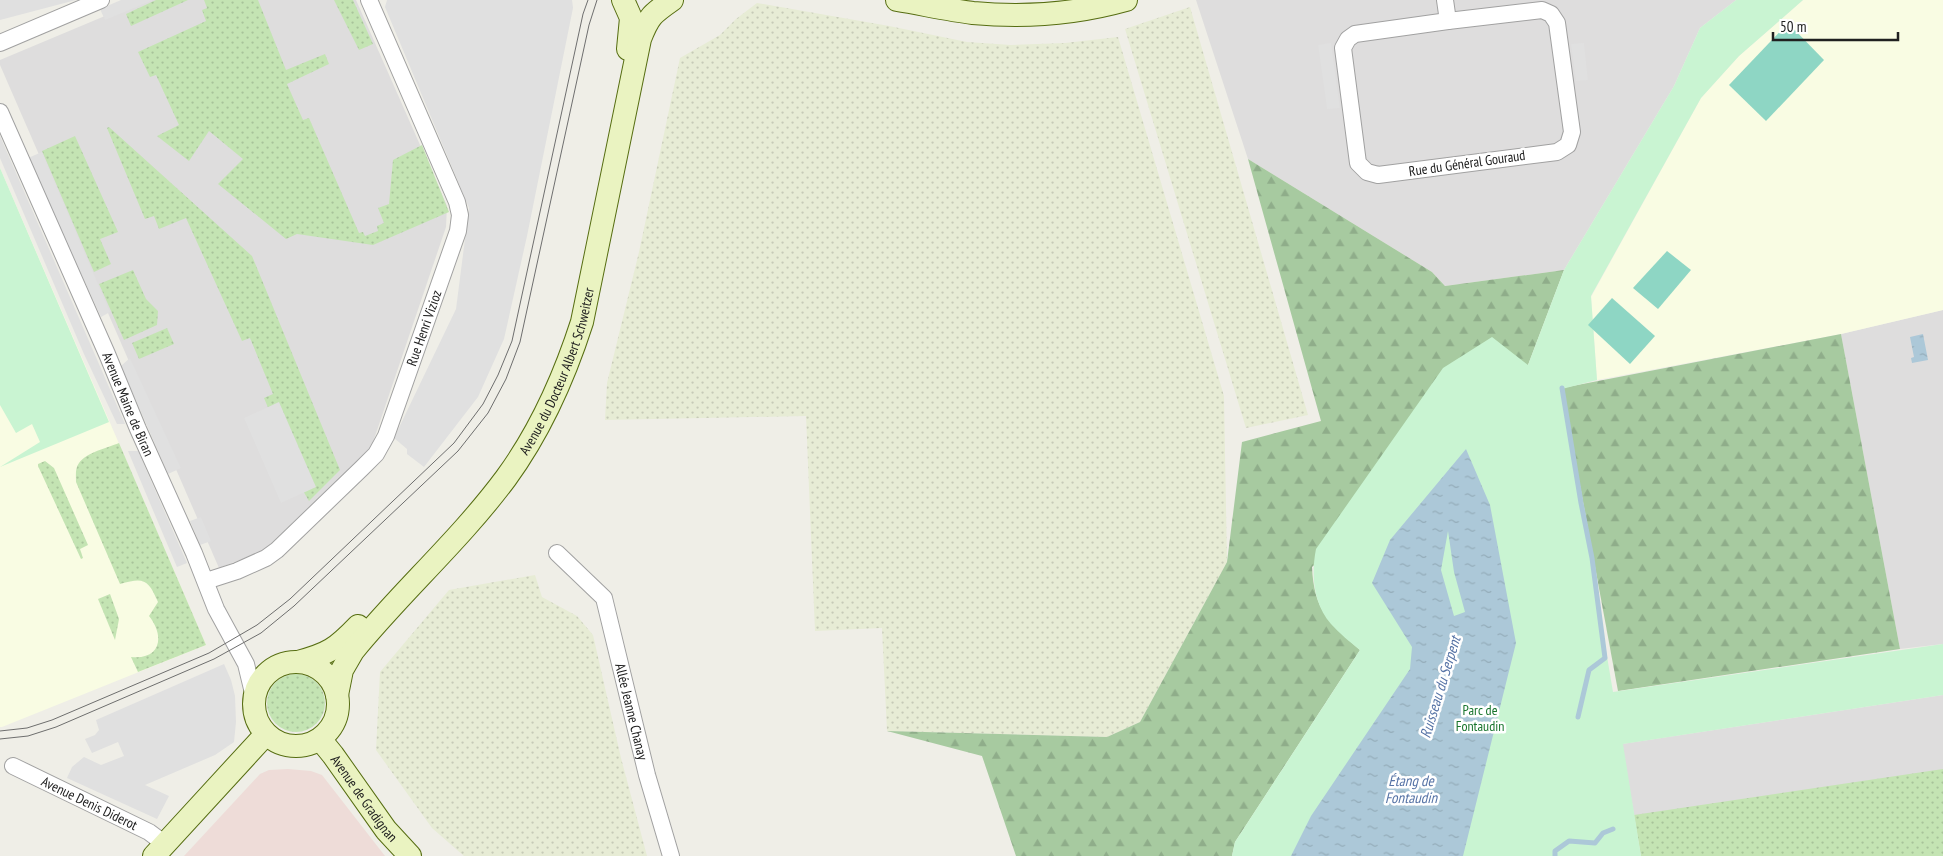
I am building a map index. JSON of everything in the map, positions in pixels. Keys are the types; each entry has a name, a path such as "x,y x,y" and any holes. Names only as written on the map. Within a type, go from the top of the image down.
{"main road":[{"name":"Avenue du Docteur Albert Schweitzer","path":"298,662 322,655 342,643 475,502 523,433 542,399 572,319 630,40 631,18 623,0"},
{"path":"642,0 665,0"},
{"name":"Avenue du Docteur Albert Schweitzer","path":"337,695 342,670 352,651 457,537 506,478 532,438 552,402 571,357 582,322 640,39 647,21 653,13 672,0"},
{"path":"897,0 972,13 1006,15 1056,14 1126,0"},
{"path":"298,662 311,665 323,672 332,682 337,695 336,719 330,730 320,740 299,746 287,746 275,741 266,734 258,723 254,710 254,697 258,686 270,672 286,663 298,662"},
{"path":"159,850 266,734"},
{"name":"Avenue de Gradignan","path":"320,740 333,755 386,830 410,856"}],"street":[{"path":"0,43 101,0"},
{"name":"Rue Henri Vizioz","path":"206,580 237,571 266,558 311,518 376,454 386,436 458,231 460,215 458,202 369,0"},
{"path":"1445,0 1448,20"},
{"name":"Rue du Général Gouraud","path":"1542,10 1551,14 1557,23 1572,132 1568,145 1557,152 1378,175 1367,172 1358,163 1343,48 1346,42 1355,34 1448,20 1542,10"},
{"name":"Avenue Maine de Biran","path":"0,112 206,580 216,609 246,664 254,697"},
{"name":"Allée Jeanne Chanay","path":"557,553 604,598 647,775 671,856"},
{"name":"Avenue Denis Diderot","path":"13,766 149,832 159,850"}],"shaded area":[{"path":"0,0 76,0 0,20"},
{"path":"121,0 153,0 105,20 100,9"},
{"path":"143,0 356,0 447,206 446,227 371,448 263,551 219,568 0,65 0,60"},
{"path":"387,0 572,0 573,8 504,339 478,397 424,467 407,454 407,449 394,438 456,309 469,208 385,7"},
{"path":"1196,0 1736,0 1700,28 1674,86 1564,270 1445,286 1432,272 1248,159"},
{"path":"1803,0 1943,0 1943,310 1841,334 1597,380 1591,297 1701,98 1739,56"},
{"path":"757,3 967,42 1011,45 1065,43 1118,37 1224,396 1227,562 1140,722 1107,737 887,731 882,628 815,631 806,416 605,420 607,383 639,252 680,58 720,35 736,19"},
{"path":"1190,7 1308,415 1246,428 1125,29"},
{"path":"1331,43 1340,108 1327,109 1318,45"},
{"path":"1584,43 1588,80 1576,81 1571,44"},
{"path":"0,136 125,424 117,424 84,354 0,158"},
{"path":"42,152 110,312 101,317 28,158"},
{"path":"0,168 206,645 2,727 0,727"},
{"path":"1943,310 1943,644 1900,649 1841,334"},
{"path":"130,358 181,468 168,474 121,366"},
{"path":"279,402 316,487 281,503 244,418"},
{"path":"128,451 138,451 187,563 177,567"},
{"path":"201,517 211,541 200,545 190,521"},
{"path":"535,575 542,597 577,616 593,635 621,758 647,856 464,856 432,828 376,750 380,672 449,590"},
{"path":"224,664 235,696 236,722 234,742 215,755 145,785 169,796 157,819 67,778 72,767 84,757 101,765 124,756 118,742 92,753 85,739 95,735 99,730 96,720"},
{"path":"1943,695 1943,856 1641,856 1622,744"},
{"path":"269,770 311,771 322,775 385,856 184,856 260,774"}],"green space":[{"path":"156,0 188,0 131,26 126,14"},
{"path":"204,0 258,0 286,70 325,54 329,64 287,84 303,120 309,118 359,233 363,232 365,236 378,231 377,226 384,223 378,208 389,204 393,160 422,145 449,212 373,245 297,234 286,239 218,184 243,159 209,131 189,161 157,136 179,125 156,75 150,77 138,52 206,21 202,10 207,8"},
{"path":"334,0 353,0 373,44 359,50"},
{"name":"Parc de Fontaudin","path":"1736,0 1803,0 1739,56 1701,98 1591,296 1597,380 1562,389 1613,692 1943,644 1943,695 1623,744 1641,856 1232,856 1235,842 1360,650 1331,624 1320,607 1314,579 1316,549 1443,368 1492,337 1528,365 1564,270 1674,86 1700,28"},
{"path":"1788,23 1824,60 1766,121 1729,85"},
{"path":"109,127 252,256 340,470 309,501 302,489 264,398 273,394 250,338 242,341 186,218 159,229 154,216 145,219 107,128"},
{"path":"75,136 118,232 100,239 111,264 94,272 42,151"},
{"path":"1248,159 1432,272 1445,286 1564,270 1528,365 1312,567 1316,595 1325,614 1360,650 1235,842 1232,856 1016,856 982,756 887,731 1107,737 1140,722 1227,562 1242,442 1321,421"},
{"path":"0,168 109,422 0,467 40,442 32,424 16,433 0,405"},
{"path":"1667,251 1691,270 1658,309 1633,288"},
{"path":"133,270 146,299 158,311 157,325 124,340 99,284"},
{"path":"1612,298 1655,336 1630,364 1588,325"},
{"path":"167,328 174,344 139,359 132,343"},
{"path":"1841,334 1900,649 1618,691 1562,388"},
{"path":"119,443 206,645 138,672 131,657 149,655 157,645 157,631 149,616 158,602 151,588 144,582 135,581 120,584 76,482 77,467 83,459 92,453"},
{"path":"45,461 54,468 88,545 80,549 83,558 81,559 38,466 38,464"},
{"path":"110,594 119,619 115,640 98,599"},
{"path":"290,674 302,674 312,678 321,687 325,709 317,724 302,732 290,732 280,728 271,719 267,709 267,697 271,687 280,678"},
{"path":"1943,769 1943,856 1641,856 1634,815"}],"water":[{"path":"1923,334 1928,360 1912,363 1911,358 1914,357 1910,337"},
{"name":"Étang de Fontaudin","path":"1466,449 1490,505 1516,643 1463,856 1291,856 1311,816 1410,669 1412,647 1372,583 1390,540","holes":["1448,531 1454,572 1465,612 1454,616 1441,570"]}],"waterway":[{"name":"Ruisseau du Serpent","path":"1562,388 1592,558 1605,658 1589,670 1578,717"},
{"name":"Ruisseau du Serpent","path":"1555,856 1555,851 1569,841 1595,843 1603,833 1613,829"}],"tram line":[{"path":"0,731 27,728 52,720 209,653 257,625 290,599 454,443 483,404 512,341 583,14 588,0"},
{"path":"0,739 28,736 56,727 214,659 261,633 294,606 458,451 488,413 506,379 520,342 589,25 597,0"}]}
